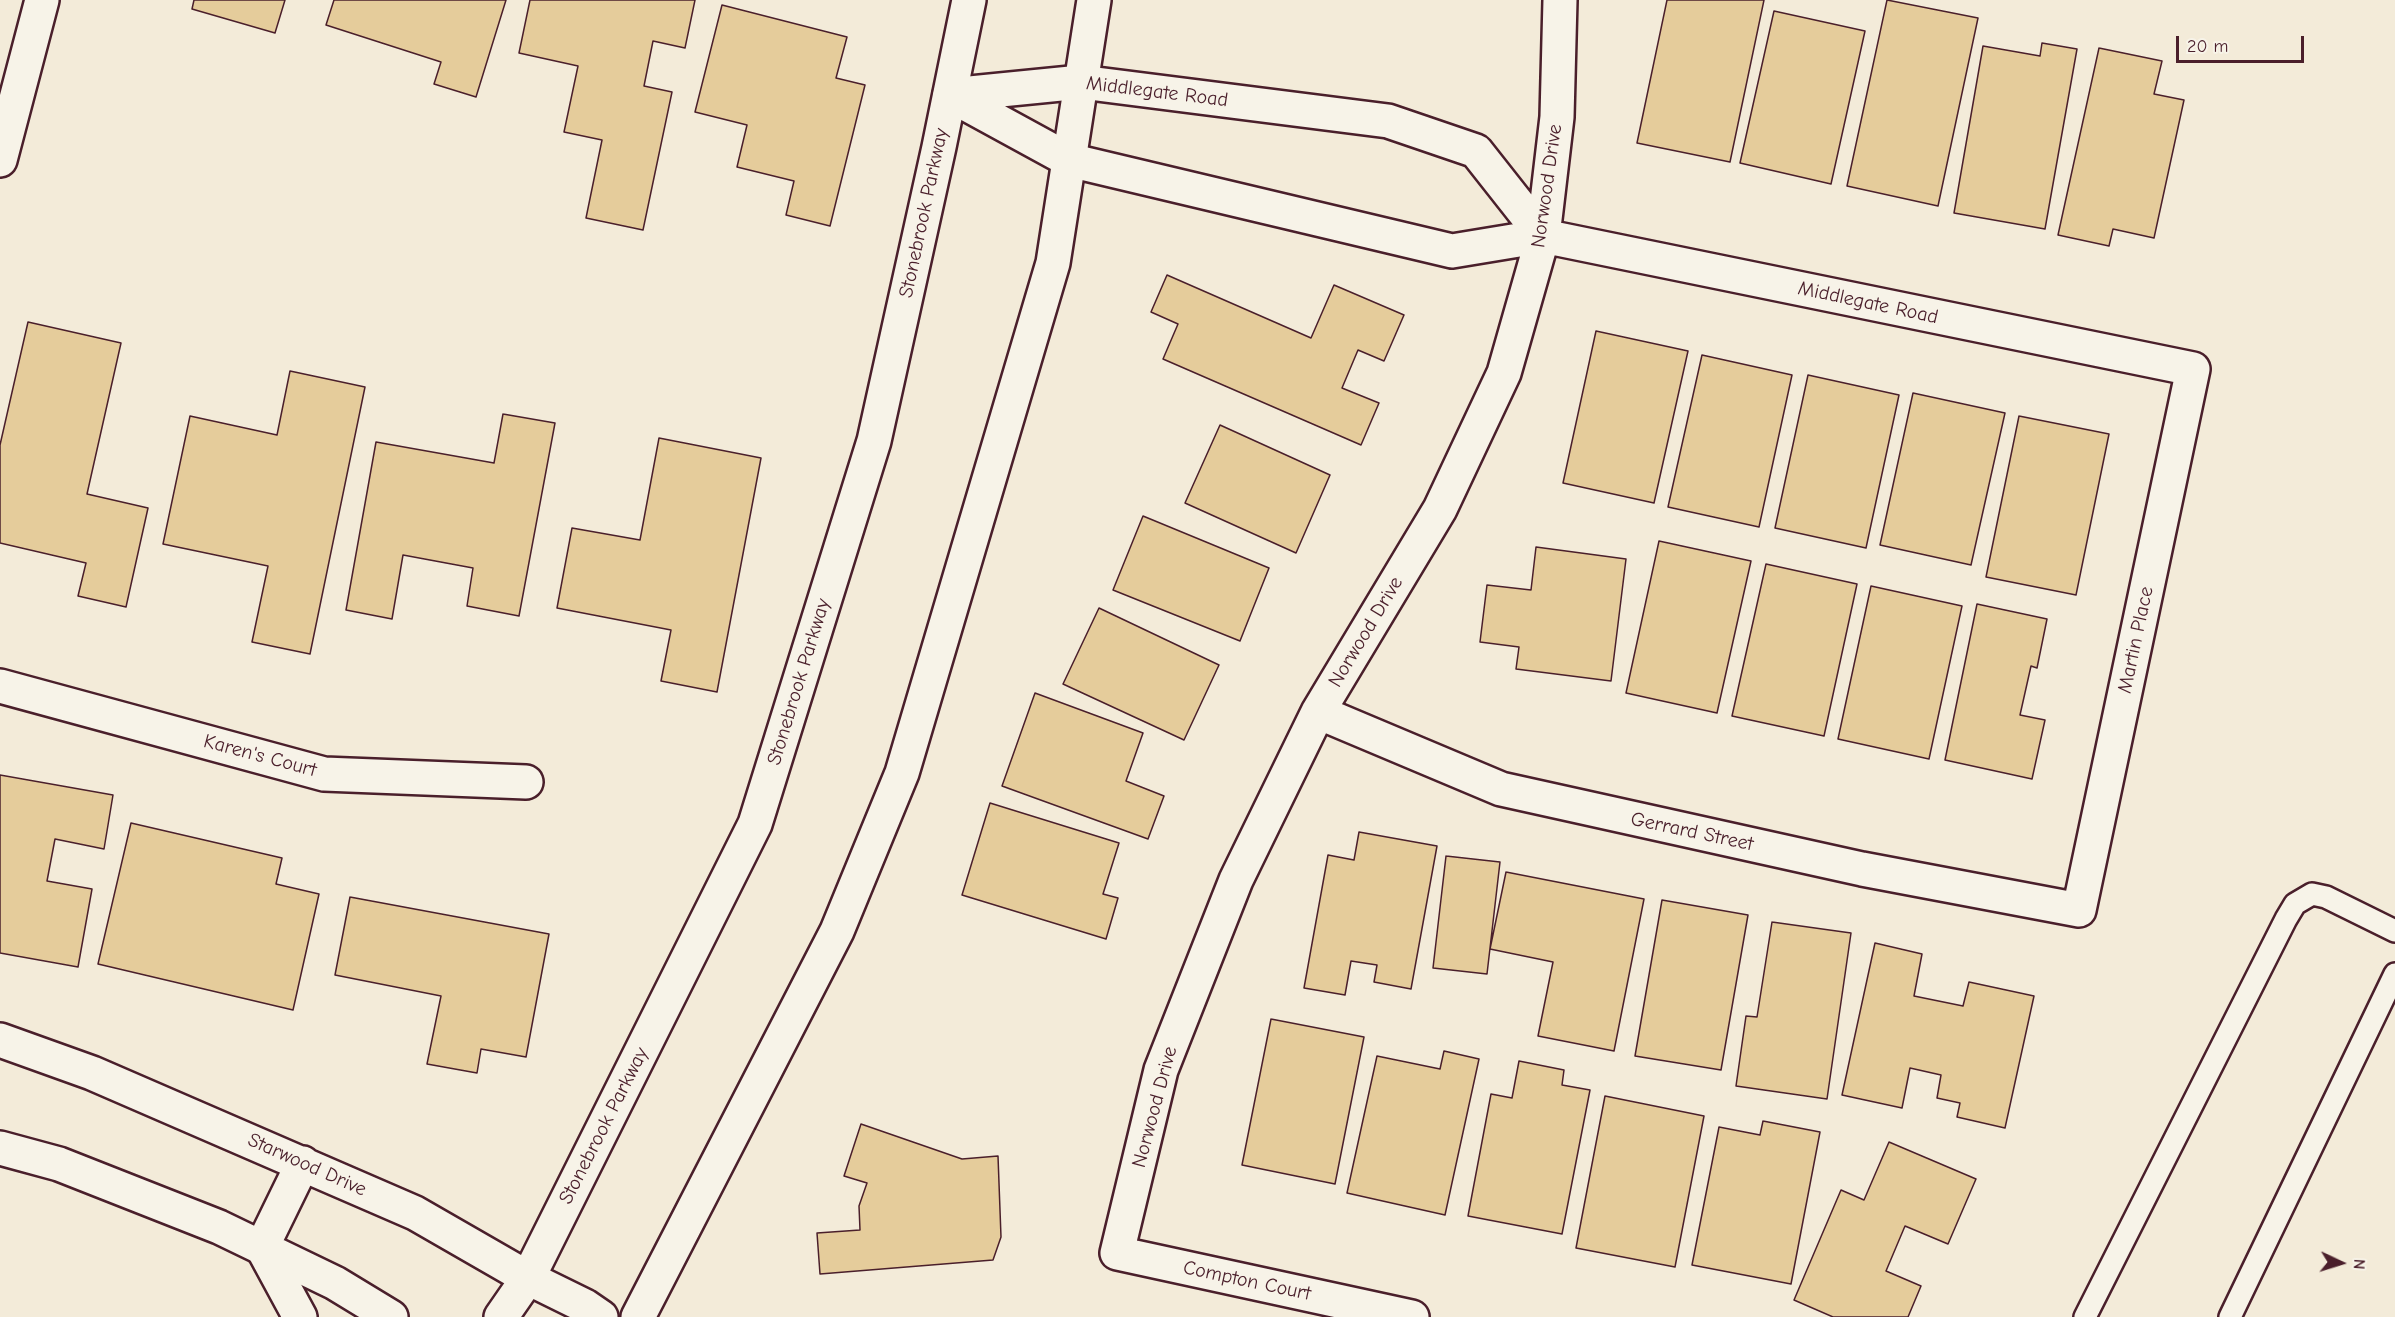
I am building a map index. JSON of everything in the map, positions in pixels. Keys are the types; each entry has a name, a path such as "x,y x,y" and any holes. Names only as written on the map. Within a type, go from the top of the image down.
{"street":[{"path":"0,160 42,0"},
{"name":"Stonebrook Parkway","path":"501,1317 528,1278 755,824 874,441 969,0"},
{"path":"638,1317 837,931 902,773 1053,263 1094,0"},
{"name":"Norwood Drive","path":"1117,1253 1161,1070 1236,880 1318,712 1440,509 1504,373 1543,236 1557,117 1560,0"},
{"name":"Middlegate Road","path":"950,95 1081,82 1388,121 1476,151 1543,236"},
{"name":"Middlegate Road","path":"950,95 1069,160 1452,250 1543,236 2193,369"},
{"name":"Martin Place","path":"2079,910 2193,369"},
{"name":"Karen's Court","path":"0,686 324,774 526,782"},
{"name":"Gerrard Street","path":"1318,712 1501,789 1862,869 2079,910"},
{"name":"Starwood Drive","path":"0,1040 92,1073 415,1213 528,1278 585,1306 602,1317"},
{"path":"0,1148 59,1164 219,1227 335,1283 391,1317"},
{"path":"262,1247 303,1163"},
{"path":"262,1247 300,1317"},
{"name":"Compton Court","path":"1117,1253 1412,1317"}],"lane":[{"path":"2085,1317 2295,904 2312,894 2326,897 2395,931"},
{"path":"2230,1317 2395,974"}],"building":[{"path":"194,0 285,0 275,33 192,9"},
{"path":"334,0 506,0 476,97 434,84 441,62 326,25"},
{"path":"530,0 695,0 685,48 653,41 644,86 672,92 643,230 586,218 602,140 564,132 578,66 519,53"},
{"path":"1667,0 1764,0 1730,162 1637,143"},
{"path":"1887,0 1978,18 1938,206 1847,186"},
{"path":"722,5 847,37 836,78 865,85 830,226 786,215 794,181 737,167 747,125 695,112"},
{"path":"1774,11 1865,31 1831,184 1740,163"},
{"path":"2042,43 2077,49 2045,229 1954,213 1983,46 2040,56"},
{"path":"2099,48 2162,61 2154,94 2184,100 2154,238 2113,229 2109,246 2058,235"},
{"path":"1167,275 1311,338 1334,285 1404,315 1384,361 1358,350 1342,388 1379,403 1361,445 1163,359 1178,324 1151,312"},
{"path":"28,322 121,343 87,494 148,508 126,607 78,596 86,563 0,543 0,445"},
{"path":"1596,331 1688,351 1654,503 1563,483"},
{"path":"1702,355 1792,375 1759,527 1668,507"},
{"path":"290,371 365,387 310,654 252,642 268,566 163,544 190,416 277,435"},
{"path":"1808,375 1899,395 1866,548 1775,528"},
{"path":"1913,393 2005,413 1971,565 1880,545"},
{"path":"503,414 555,423 519,616 467,606 473,568 403,555 392,619 346,610 376,442 494,463"},
{"path":"2019,416 2109,434 2076,595 1986,577"},
{"path":"1220,425 1330,475 1296,553 1185,503"},
{"path":"659,438 761,458 717,692 661,681 671,630 557,608 572,528 640,540"},
{"path":"1143,516 1269,568 1240,641 1113,590"},
{"path":"1659,541 1751,561 1717,713 1626,693"},
{"path":"1536,547 1626,559 1611,681 1516,669 1519,647 1480,642 1487,585 1531,590"},
{"path":"1766,564 1857,584 1824,736 1732,716"},
{"path":"1871,586 1962,606 1929,759 1838,739"},
{"path":"1977,604 2047,619 2037,668 2031,666 2020,715 2045,720 2032,779 1945,760"},
{"path":"1099,608 1219,665 1184,740 1063,684"},
{"path":"1035,693 1143,733 1126,781 1164,796 1148,839 1002,786"},
{"path":"0,775 113,795 104,849 55,839 47,881 92,889 78,967 0,953"},
{"path":"990,803 1119,843 1103,894 1118,898 1106,939 962,895"},
{"path":"131,823 282,858 276,884 319,894 293,1010 98,964"},
{"path":"1359,832 1437,846 1411,989 1374,982 1377,965 1351,961 1345,995 1304,988 1328,855 1354,860"},
{"path":"1446,856 1500,862 1487,974 1433,968"},
{"path":"1506,872 1644,899 1614,1051 1538,1036 1553,962 1490,949"},
{"path":"350,897 549,934 526,1057 481,1049 477,1073 427,1064 441,996 335,975"},
{"path":"1662,900 1748,915 1721,1070 1635,1056"},
{"path":"1772,922 1851,933 1827,1099 1736,1086 1746,1016 1757,1017"},
{"path":"1875,943 1922,954 1914,996 1963,1006 1969,982 2034,996 2005,1128 1957,1117 1960,1103 1937,1098 1941,1075 1910,1068 1902,1108 1842,1095"},
{"path":"1271,1019 1364,1037 1335,1184 1242,1165"},
{"path":"1444,1051 1479,1059 1445,1215 1347,1193 1377,1056 1440,1069"},
{"path":"1519,1061 1564,1070 1562,1085 1590,1090 1562,1234 1468,1216 1491,1094 1512,1098"},
{"path":"1605,1096 1704,1116 1675,1267 1576,1248"},
{"path":"1763,1121 1820,1132 1791,1284 1692,1265 1719,1127 1760,1135"},
{"path":"861,1124 962,1159 998,1156 1001,1237 993,1260 820,1274 817,1233 860,1230 859,1206 867,1183 844,1176"},
{"path":"1889,1142 1976,1179 1948,1244 1905,1226 1886,1271 1921,1286 1908,1317 1833,1317 1794,1300 1841,1190 1864,1200"}]}
